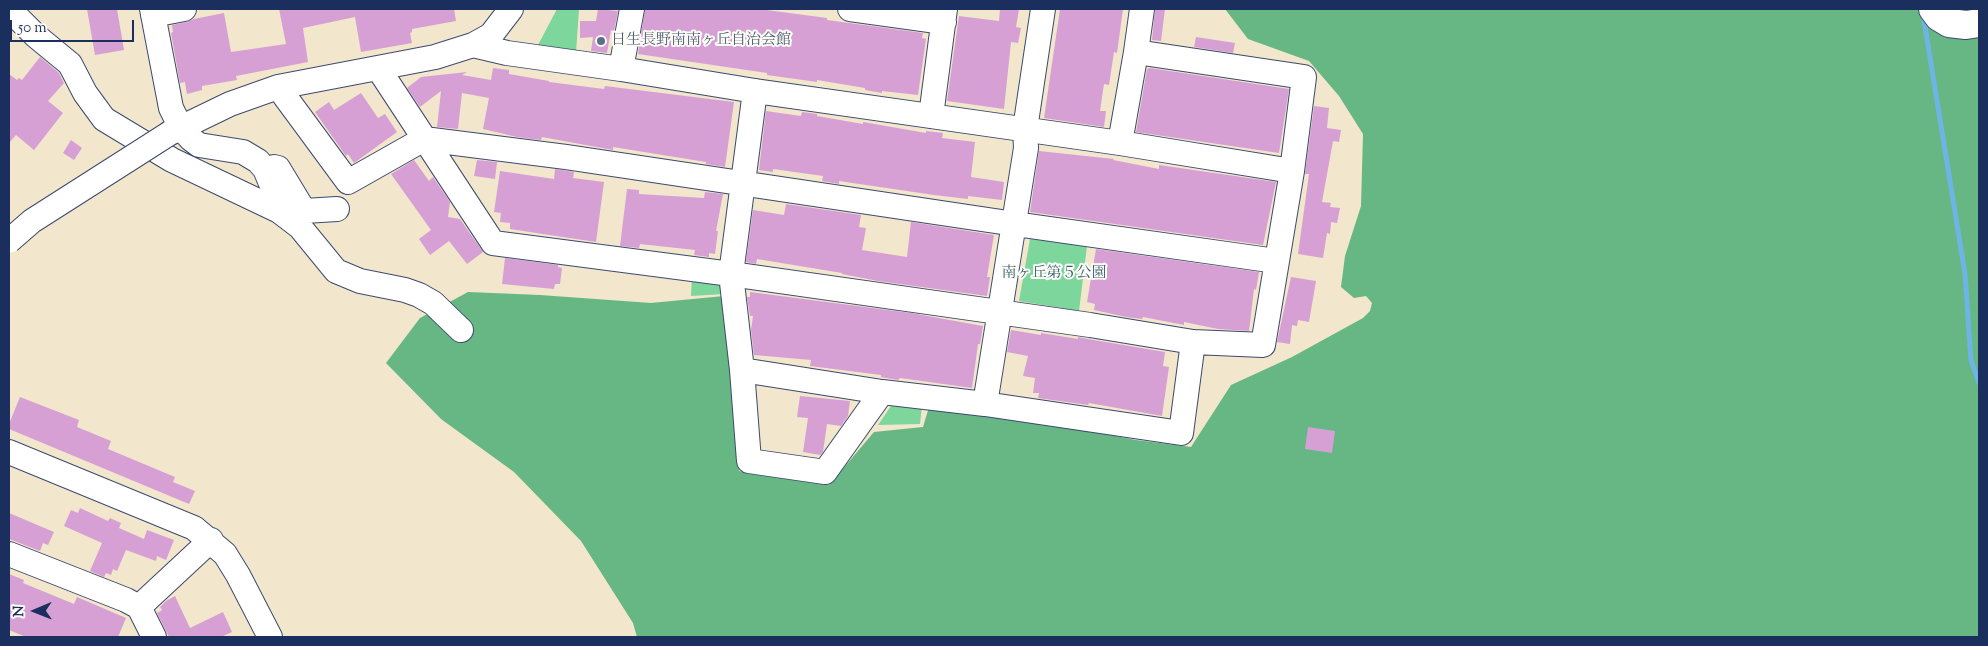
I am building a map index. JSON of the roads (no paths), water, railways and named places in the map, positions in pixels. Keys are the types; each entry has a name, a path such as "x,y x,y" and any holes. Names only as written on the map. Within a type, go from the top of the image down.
{"main road":[{"path":"1933,9 1949,23 1966,26 1979,23"}],"street":[{"path":"10,9 36,36 70,64 84,93 104,119 172,160 280,211 300,227 336,271 360,281 405,290 419,295 433,303 461,330"},
{"path":"184,9 152,12 175,130 199,144 243,152 258,161 278,168 304,211 337,209"},
{"path":"621,69 632,9"},
{"path":"850,9 944,15 931,116"},
{"path":"985,404 1026,148 1025,129 1042,9"},
{"path":"1120,143 1142,9"},
{"path":"9,241 32,221 175,130 230,104 278,86 435,57 473,45 491,35 501,13"},
{"path":"473,45 507,53 755,91 1025,129 1292,170"},
{"path":"378,68 493,243 1000,312 1193,342 1263,345 1292,170 1304,77 1136,52"},
{"path":"278,86 348,182 424,140 566,157 1276,261"},
{"path":"755,91 731,274 742,370 749,461 825,472 882,392"},
{"path":"258,161 265,169 278,200 280,211"},
{"path":"742,370 882,392 985,404 1181,433 1193,342"},
{"path":"9,452 194,528 211,540 225,554 238,575 270,637"},
{"path":"139,608 211,540"},
{"path":"9,554 126,600 139,608 154,637"}],"waterway":[{"path":"1923,14 1965,274 1971,360 1979,383"}],"place":[{"name":"日生長野南南ヶ丘自治会館","path":"601,41"}],"park label":[{"name":"南ヶ丘第５公園","path":"1054,274"}]}
